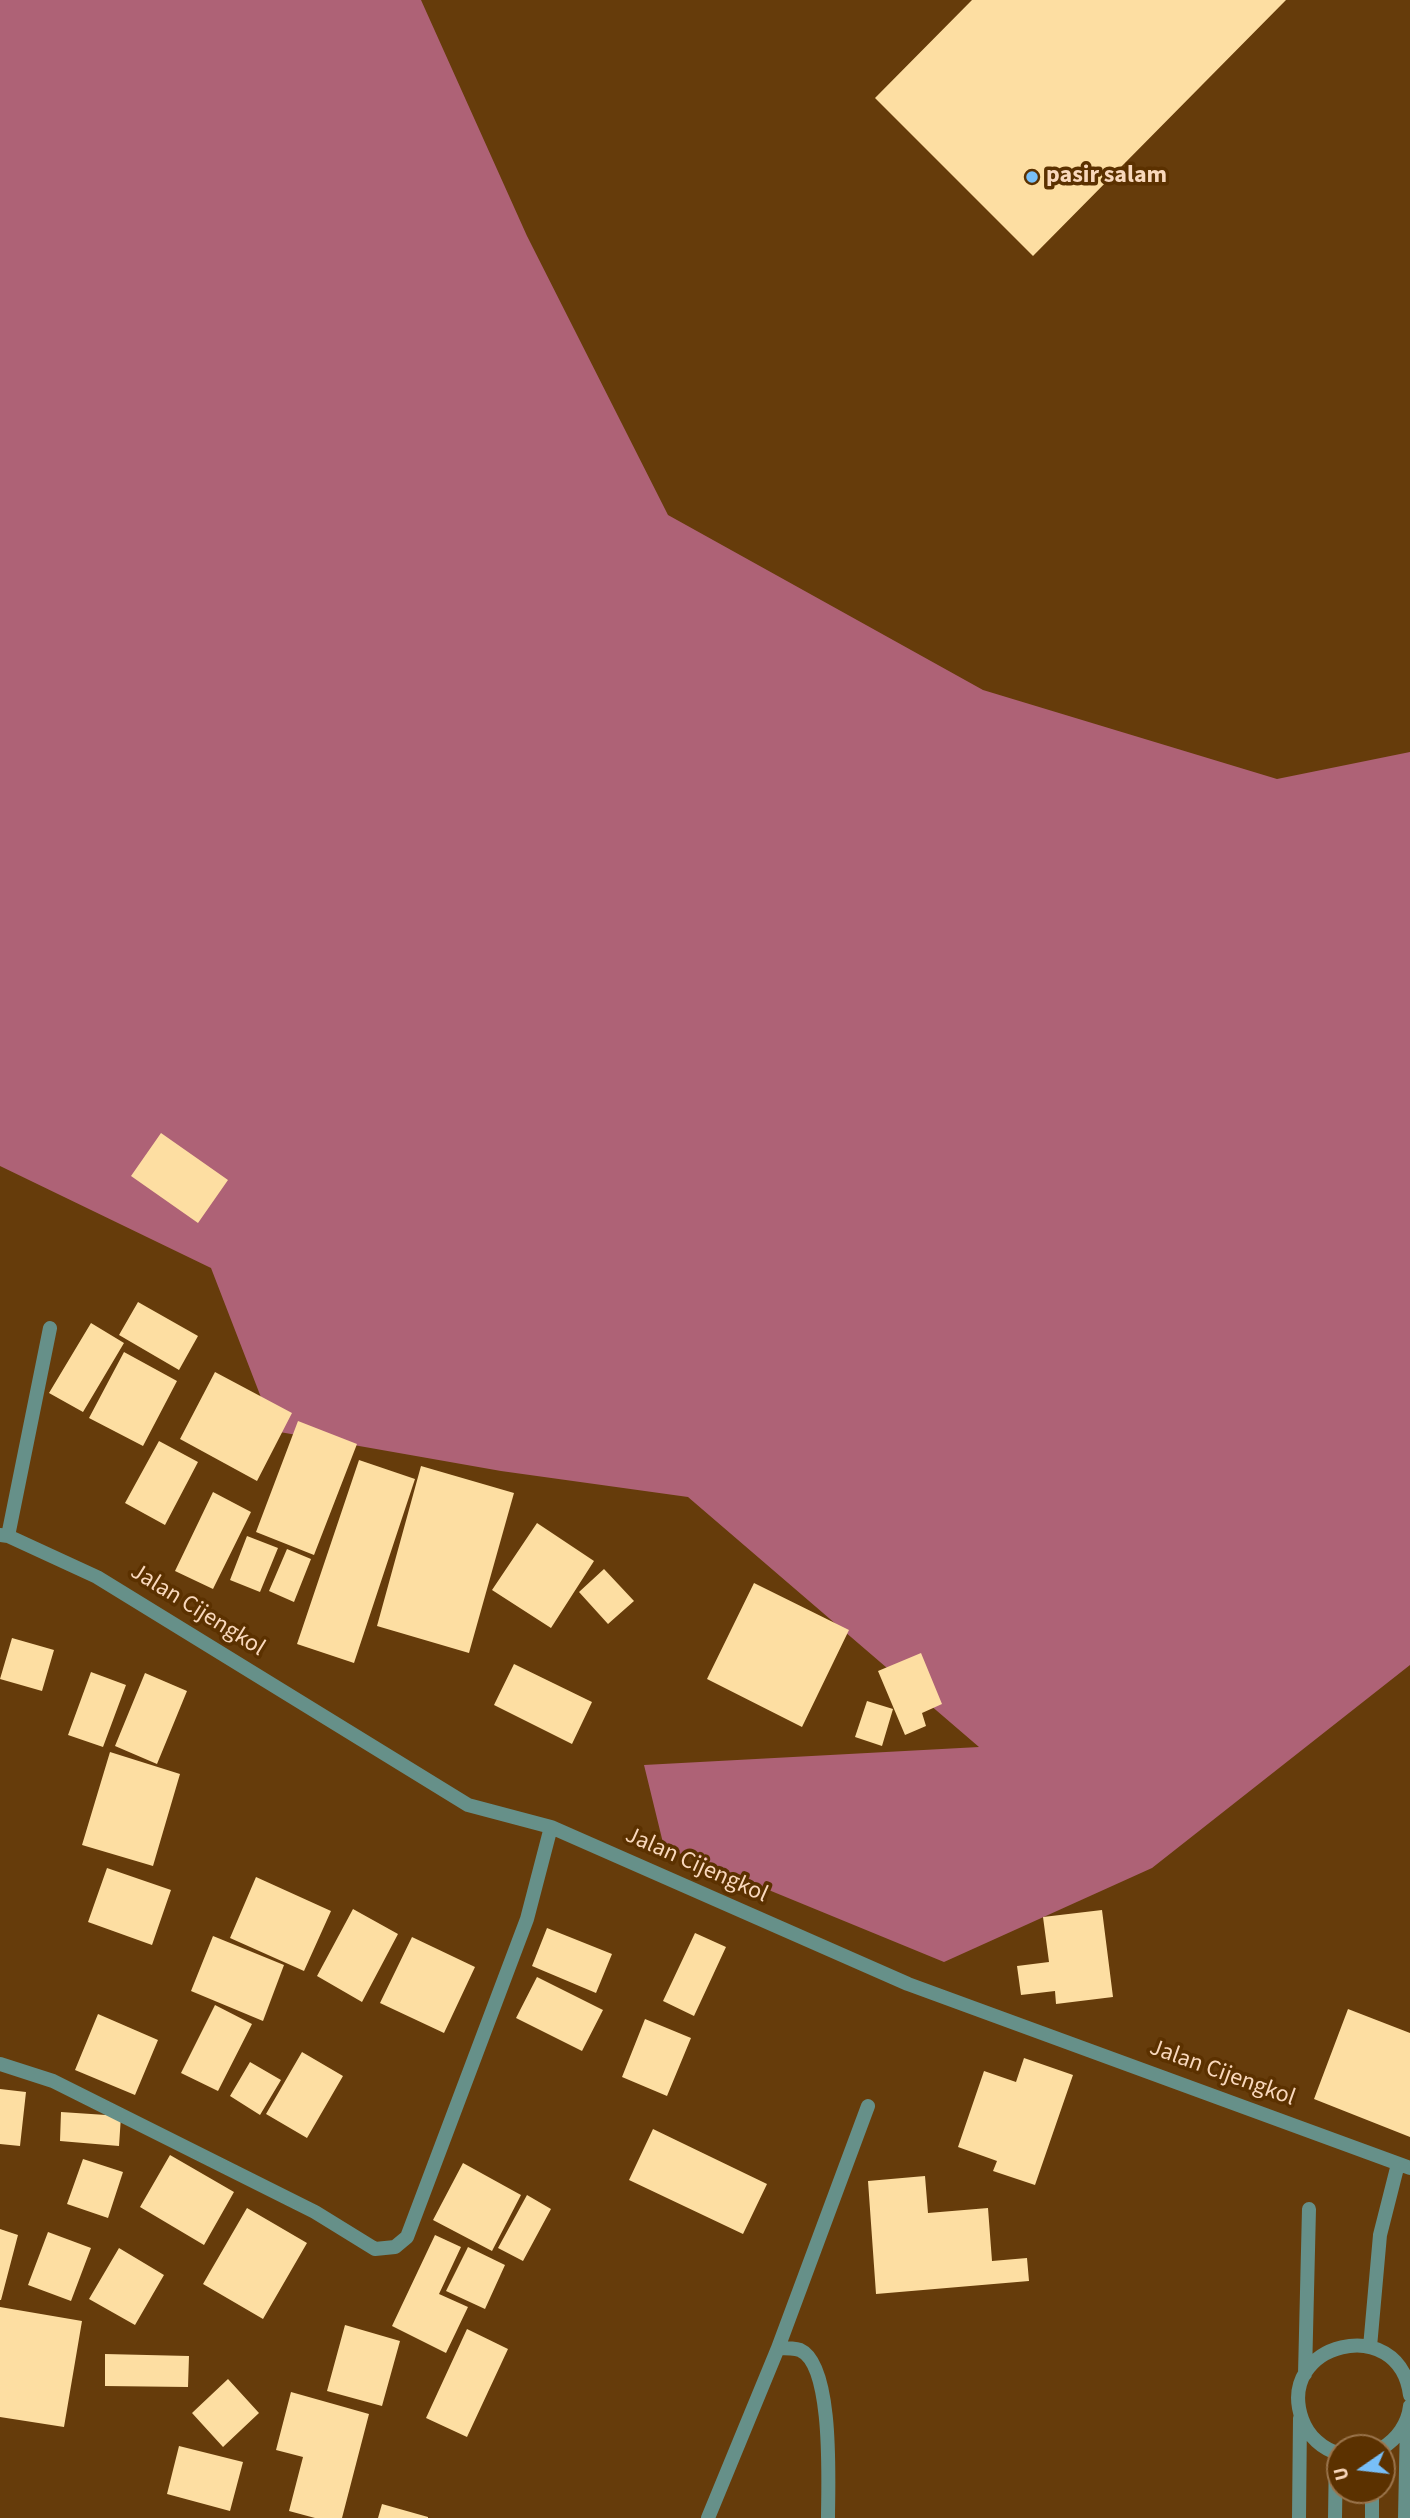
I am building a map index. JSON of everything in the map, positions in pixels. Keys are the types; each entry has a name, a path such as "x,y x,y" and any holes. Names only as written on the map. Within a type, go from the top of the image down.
{"street":[{"path":"4,1536 50,1328"},
{"name":"Jalan Cijengkol","path":"4,1536 97,1577 468,1805 551,1827 908,1984 1404,2166"},
{"path":"0,2064 53,2081 315,2212 375,2249 395,2247 407,2237 522,1932 551,1827"},
{"path":"708,2518 778,2348 868,2106"},
{"path":"1370,2347 1380,2235 1404,2166"},
{"path":"1306,2374 1309,2209"},
{"path":"1298,2518 1301,2386 1313,2363 1334,2349 1346,2345 1370,2347 1381,2351 1399,2366 1410,2395"},
{"path":"778,2348 799,2350 813,2363 828,2417 828,2518"},
{"path":"1405,2518 1407,2421 1410,2406"},
{"path":"1300,2413 1313,2438 1326,2448"},
{"path":"1396,2437 1407,2421"}],"shaded area":[{"path":"0,0 421,0 527,236 668,515 983,690 1277,779 1410,752 1410,1665 1152,1868 944,1962 664,1847 644,1765 979,1747 688,1497 501,1471 274,1431 211,1268 0,1166"}],"building":[{"name":"pasir salam","path":"972,0 1286,0 1033,256 875,98"},
{"path":"161,1133 228,1180 198,1223 131,1176"},
{"path":"138,1302 198,1336 179,1370 119,1335"},
{"path":"91,1323 124,1343 83,1412 49,1393"},
{"path":"124,1352 177,1381 143,1446 89,1418"},
{"path":"215,1372 292,1413 257,1481 180,1439"},
{"path":"298,1421 357,1444 314,1555 256,1532"},
{"path":"159,1441 198,1462 165,1525 125,1503"},
{"path":"359,1460 415,1479 354,1663 297,1644"},
{"path":"421,1466 514,1493 469,1653 377,1626"},
{"path":"213,1492 251,1512 213,1589 175,1571"},
{"path":"537,1523 594,1561 551,1628 492,1590"},
{"path":"247,1536 278,1548 260,1592 230,1580"},
{"path":"287,1549 311,1559 294,1602 269,1591"},
{"path":"604,1569 634,1601 608,1624 579,1592"},
{"path":"754,1583 849,1630 802,1727 707,1679"},
{"path":"12,1638 54,1650 42,1691 0,1679"},
{"path":"921,1653 942,1704 922,1713 926,1726 905,1735 878,1671"},
{"path":"514,1664 592,1702 572,1744 494,1705"},
{"path":"91,1672 126,1685 103,1747 68,1735"},
{"path":"145,1673 187,1691 157,1764 115,1746"},
{"path":"867,1701 893,1709 882,1746 855,1737"},
{"path":"110,1752 180,1774 153,1866 82,1845"},
{"path":"107,1868 171,1890 152,1945 88,1922"},
{"path":"256,1877 331,1911 304,1971 230,1938"},
{"path":"353,1909 398,1934 362,2002 317,1976"},
{"path":"1102,1910 1113,1997 1056,2004 1055,1991 1021,1995 1017,1966 1049,1962 1043,1917"},
{"path":"547,1928 612,1954 596,1993 532,1966"},
{"path":"695,1933 726,1947 694,2016 663,2001"},
{"path":"213,1936 284,1965 263,2021 191,1991"},
{"path":"412,1937 475,1967 444,2033 380,2003"},
{"path":"537,1977 603,2010 582,2051 516,2018"},
{"path":"215,2005 252,2024 218,2091 181,2073"},
{"path":"1348,2009 1410,2033 1410,2137 1314,2099"},
{"path":"98,2014 158,2040 135,2095 75,2070"},
{"path":"645,2019 691,2038 667,2096 622,2077"},
{"path":"302,2052 343,2076 307,2138 266,2114"},
{"path":"1024,2058 1073,2075 1035,2185 993,2171 997,2161 958,2147 984,2071 1016,2082"},
{"path":"250,2062 281,2080 260,2115 230,2096"},
{"path":"0,2089 26,2092 20,2146 0,2144"},
{"path":"61,2112 121,2116 119,2146 60,2141"},
{"path":"653,2129 767,2184 743,2234 629,2180"},
{"path":"170,2155 234,2192 204,2245 140,2207"},
{"path":"83,2159 123,2172 108,2218 67,2204"},
{"path":"463,2163 521,2195 492,2251 433,2220"},
{"path":"925,2176 928,2213 988,2208 992,2261 1027,2258 1029,2281 876,2294 868,2181"},
{"path":"527,2195 551,2209 523,2261 498,2248"},
{"path":"247,2208 307,2243 263,2319 203,2284"},
{"path":"0,2229 18,2235 1,2300 0,2300"},
{"path":"48,2232 91,2248 71,2301 28,2285"},
{"path":"435,2235 461,2247 439,2294 468,2307 446,2353 392,2326"},
{"path":"468,2247 505,2265 485,2309 446,2291"},
{"path":"119,2248 164,2275 135,2325 89,2299"},
{"path":"0,2307 82,2321 64,2427 0,2417"},
{"path":"345,2325 400,2341 382,2406 327,2391"},
{"path":"467,2329 508,2349 467,2437 426,2418"},
{"path":"105,2354 189,2356 188,2387 105,2386"},
{"path":"228,2379 259,2413 223,2447 192,2413"},
{"path":"291,2392 369,2414 342,2518 315,2518 289,2511 303,2457 276,2450"},
{"path":"179,2446 243,2462 230,2511 167,2494"},
{"path":"382,2504 428,2517 428,2518 378,2518"}],"place":[{"name":"pasir salam","path":"1032,177"}]}
